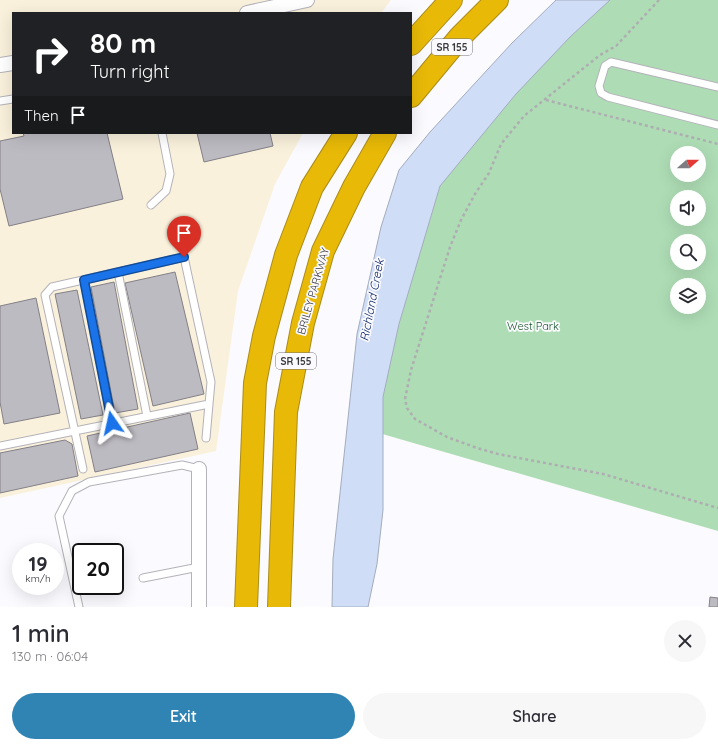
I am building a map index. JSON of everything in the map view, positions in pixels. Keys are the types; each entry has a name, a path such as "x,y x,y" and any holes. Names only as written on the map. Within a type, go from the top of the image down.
{"highway":[{"name":"SR 155","path":"412,43 451,0"},
{"name":"SR 155","path":"412,95 460,37 497,0"},
{"name":"SR 155","path":"246,607 255,383 264,336 286,255 312,187 345,134"},
{"name":"BRILEY PARKWAY","path":"279,607 286,412 303,323 323,252 354,187 384,134"}],"street":[{"path":"252,12 307,0"},
{"path":"0,65 12,63"},
{"path":"199,469 199,607"}],"lane":[{"path":"718,88 611,62 605,66 599,86 601,93 608,97 718,125"},
{"path":"0,101 12,99"},
{"path":"152,205 166,191 170,174 162,134"},
{"path":"83,469 45,295 52,287 184,257 211,382 206,438"},
{"path":"118,272 147,416"},
{"path":"84,280 112,423"},
{"path":"0,446 209,404"},
{"path":"79,607 60,516 72,491 89,482 182,465 199,469"},
{"path":"143,578 199,567"}],"path":[{"path":"659,0 616,46 600,55 546,100 524,116 501,144 489,173 474,194 461,220 450,247 411,370 405,399 407,408 415,419 447,437 477,448 498,454 603,474 718,508"},
{"path":"546,100 718,144"}],"shaded area":[{"path":"0,0 391,0 382,12 12,12 12,134 302,134 275,184 238,291 216,451 0,498"}],"green space":[{"name":"West Park","path":"596,0 718,0 718,531 372,431 438,170"}],"water":[{"name":"Richland Creek","path":"556,0 610,0 570,37 516,94 440,186 399,324 383,397 383,510 377,564 368,607 332,607 333,559 357,334 381,227 399,170 430,132 512,43"}],"building":[{"path":"23,134 107,134 123,199 9,226 0,189 0,141 24,136"},
{"path":"197,134 270,134 273,146 204,162"},
{"path":"175,272 204,394 153,406 125,283"},
{"path":"114,282 138,409 115,413 91,287"},
{"path":"77,290 103,415 81,419 55,294"},
{"path":"36,298 60,413 4,424 0,402 0,306"},
{"path":"190,413 198,449 95,472 87,436"},
{"path":"65,440 72,444 78,476 0,493 0,453"},
{"path":"710,597 718,598 718,607 709,607"}],"route":[{"path":"112,423 84,280 184,257"}]}
